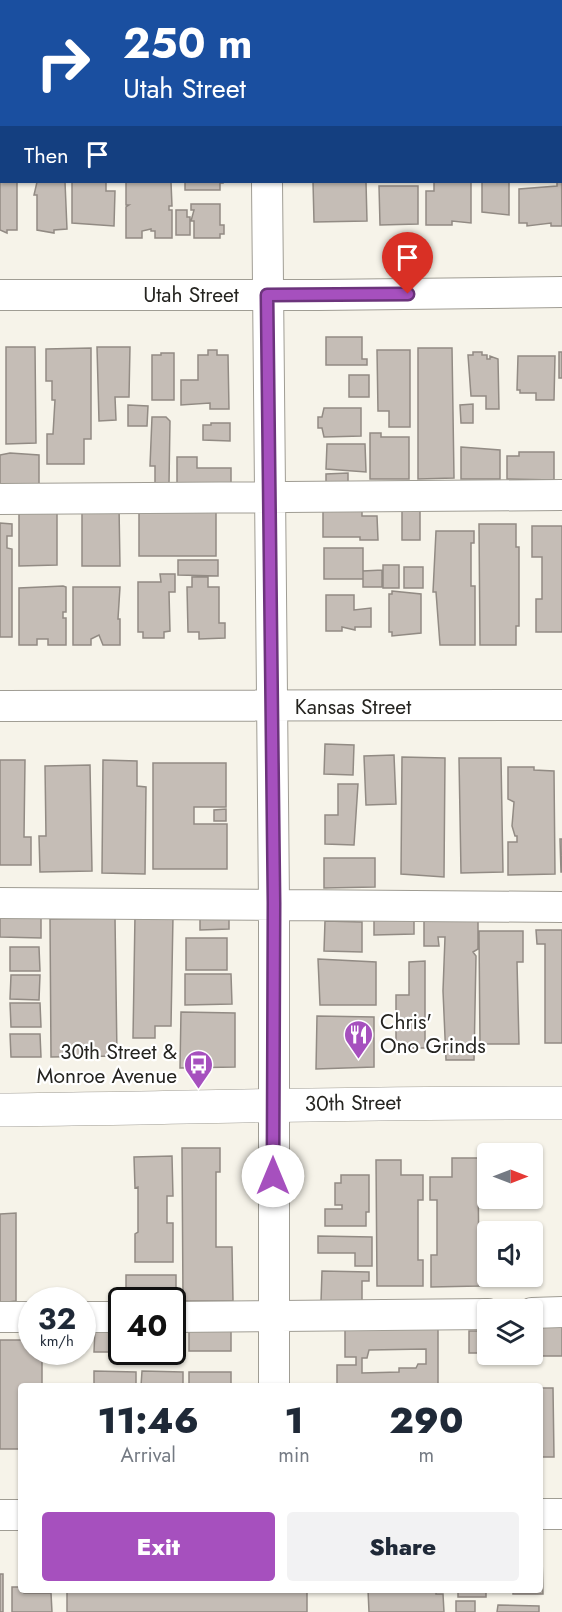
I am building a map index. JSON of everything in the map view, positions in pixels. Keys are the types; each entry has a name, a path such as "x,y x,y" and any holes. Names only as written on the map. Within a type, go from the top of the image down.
{"main road":[{"name":"30th Street","path":"0,1110 562,1103"}],"street":[{"path":"267,183 270,707 274,903 274,1383"},
{"name":"Utah Street","path":"0,295 562,292"},
{"path":"0,499 562,495"},
{"name":"Kansas Street","path":"0,706 562,705"},
{"path":"0,903 274,903 562,907"},
{"path":"543,1313 562,1312"},
{"path":"186,1317 477,1314"},
{"path":"0,1317 18,1317"},
{"path":"543,1514 562,1514"},
{"path":"0,1515 18,1515"}],"building":[{"path":"0,183 17,183 17,230 7,230 7,233 0,230"},
{"path":"37,183 65,183 67,229 54,230 54,233 37,230 37,195 34,195"},
{"path":"72,183 106,183 106,191 115,191 114,226 72,223"},
{"path":"126,183 171,183 172,206 169,206 169,210 172,210 172,238 155,238 155,231 151,229 142,231 142,238 126,238 126,207 129,205 126,205"},
{"path":"185,183 220,183 220,190 185,190"},
{"path":"313,183 366,183 367,221 314,222"},
{"path":"434,183 471,183 471,223 452,221 452,225 426,225 426,191 434,191"},
{"path":"482,183 509,183 509,215 482,212"},
{"path":"557,183 562,183 562,226 551,226 551,223 527,226 527,223 519,223 519,189 557,186"},
{"path":"379,186 418,186 418,224 380,225"},
{"path":"191,204 220,204 220,225 224,225 224,234 220,234 220,238 194,238 194,221 191,221 194,210 191,210"},
{"path":"176,210 187,210 187,217 190,217 190,235 176,235"},
{"path":"326,337 362,337 362,359 367,359 367,365 326,365"},
{"path":"6,347 35,347 36,443 6,444"},
{"path":"97,347 130,347 129,397 115,397 116,420 99,421"},
{"path":"91,348 91,439 84,439 84,464 47,464 47,434 53,434 55,400 52,400 52,381 46,381 46,349"},
{"path":"418,348 452,348 454,478 418,479"},
{"path":"208,350 217,350 217,355 228,355 229,409 210,409 210,403 181,405 181,380 198,380 198,355 208,355"},
{"path":"377,350 410,350 410,427 389,427 389,411 378,411"},
{"path":"473,352 482,352 482,355 487,355 487,359 490,359 490,356 498,359 499,409 486,409 486,396 471,396 468,355 473,355"},
{"path":"559,352 562,352 562,378 559,378"},
{"path":"161,353 174,353 174,400 152,400 152,355 161,355"},
{"path":"518,356 555,356 554,400 536,400 536,393 520,393 520,390 517,390"},
{"path":"349,375 369,375 369,397 349,397"},
{"path":"473,404 473,423 461,423 460,405"},
{"path":"128,405 148,406 147,426 128,426"},
{"path":"324,408 361,408 361,436 324,437 322,428 318,428 318,417 322,417"},
{"path":"152,417 166,417 170,421 169,484 155,484 155,466 150,466"},
{"path":"211,423 230,423 230,441 203,440 203,425 211,425"},
{"path":"370,433 381,433 381,437 409,437 409,479 370,479"},
{"path":"327,444 365,444 366,472 326,469"},
{"path":"461,447 500,450 500,479 461,479"},
{"path":"519,452 554,452 554,480 507,479 507,456 519,456"},
{"path":"10,453 39,455 39,484 0,484 0,455"},
{"path":"177,457 197,457 197,468 231,468 231,484 177,484"},
{"path":"348,473 348,483 326,484 326,474"},
{"path":"119,506 120,566 82,566 82,507"},
{"path":"19,507 57,507 57,565 19,566"},
{"path":"323,507 362,507 362,516 377,516 378,540 360,540 360,537 323,537"},
{"path":"139,508 216,508 216,556 139,556"},
{"path":"402,509 420,509 420,540 402,540"},
{"path":"0,523 12,524 12,536 7,536 7,548 12,549 12,637 0,637"},
{"path":"479,524 516,524 516,547 519,547 519,626 516,626 516,645 480,645"},
{"path":"532,526 562,526 562,632 536,632 536,599 542,599 542,557 532,557"},
{"path":"436,531 474,531 474,543 471,543 471,586 475,586 475,645 440,645 436,592 433,592"},
{"path":"324,548 363,548 363,579 324,579"},
{"path":"178,560 218,560 218,576 178,575"},
{"path":"383,565 399,565 399,588 383,588"},
{"path":"404,567 423,567 423,588 404,588"},
{"path":"382,570 382,587 363,587 363,571"},
{"path":"160,574 175,574 175,592 169,592 170,631 164,632 164,638 143,638 143,632 138,632 138,582 161,582"},
{"path":"192,577 208,577 208,587 219,587 219,623 225,623 225,638 199,639 199,632 188,632 187,587 192,587"},
{"path":"66,587 66,612 63,612 63,618 66,618 66,645 48,645 48,639 37,639 37,645 19,645 19,588"},
{"path":"73,587 120,587 118,619 120,619 120,645 103,645 99,635 91,639 91,645 73,645"},
{"path":"392,591 421,594 421,633 392,636 392,632 389,632 389,594 392,594"},
{"path":"326,595 354,595 354,610 371,608 371,627 355,627 355,630 342,627 342,631 326,631"},
{"path":"325,744 354,745 353,775 324,774"},
{"path":"394,755 396,804 366,805 364,756"},
{"path":"402,757 445,758 444,877 401,874"},
{"path":"459,758 501,758 503,872 461,873"},
{"path":"0,760 25,760 24,837 31,837 31,865 0,865"},
{"path":"103,760 137,761 137,786 146,787 145,874 102,873"},
{"path":"153,763 226,763 226,807 194,807 194,824 227,824 227,869 153,869"},
{"path":"90,765 92,871 40,872 39,836 46,836 45,766"},
{"path":"508,767 534,767 534,770 554,771 555,874 508,875 508,842 517,842 517,836 512,826 514,802 508,799"},
{"path":"338,784 358,784 354,845 325,844 325,815 338,815"},
{"path":"226,809 226,821 214,821 214,810"},
{"path":"560,839 562,839 562,872 561,872"},
{"path":"324,858 375,858 375,887 324,888"},
{"path":"200,910 229,910 229,929 200,930"},
{"path":"0,912 41,913 41,938 0,937"},
{"path":"374,912 414,912 414,934 374,935"},
{"path":"135,915 173,916 171,1026 155,1026 155,1038 133,1038"},
{"path":"424,915 478,915 478,949 473,952 476,956 474,1060 446,1060 443,991 445,937 438,937 439,946 424,946"},
{"path":"115,918 117,1056 51,1057 50,919"},
{"path":"325,921 362,922 362,952 324,951"},
{"path":"536,930 562,930 562,1043 545,1043 545,944 537,944"},
{"path":"479,931 523,931 523,962 517,962 519,1044 480,1044"},
{"path":"186,938 227,938 227,970 186,970"},
{"path":"10,947 39,947 40,971 10,971"},
{"path":"318,959 376,962 376,1005 320,1005"},
{"path":"425,961 425,1048 396,1048 396,995 409,995 409,962"},
{"path":"185,974 231,974 232,1004 185,1005"},
{"path":"11,975 40,975 39,1000 10,999"},
{"path":"10,1003 40,1003 41,1027 11,1027"},
{"path":"181,1012 235,1013 235,1067 180,1068"},
{"path":"317,1016 374,1017 374,1067 316,1069"},
{"path":"10,1034 40,1034 41,1057 11,1057"},
{"path":"182,1148 220,1148 220,1172 216,1172 216,1247 232,1247 233,1301 186,1301 186,1287 183,1287"},
{"path":"172,1156 173,1196 167,1196 167,1223 173,1223 173,1262 135,1262 138,1187 135,1188 134,1157"},
{"path":"452,1158 477,1158 477,1286 431,1287 431,1255 437,1255 437,1200 430,1200 430,1177 452,1177"},
{"path":"376,1160 401,1160 401,1175 423,1175 423,1200 418,1200 418,1260 423,1260 423,1286 377,1286"},
{"path":"341,1175 369,1175 369,1212 366,1212 366,1226 325,1226 325,1209 342,1209 342,1205 335,1205 335,1183 341,1183"},
{"path":"16,1213 16,1301 0,1303 0,1214"},
{"path":"318,1236 372,1237 372,1266 355,1266 355,1253 318,1253"},
{"path":"322,1271 369,1272 369,1281 362,1281 362,1303 321,1302"},
{"path":"126,1275 176,1275 176,1287 126,1287"},
{"path":"345,1325 438,1326 438,1383 337,1383 337,1365 356,1365 356,1357 345,1357","holes":["426,1349 426,1364 418,1364 416,1368 399,1368 399,1372 362,1373 362,1358 367,1358 369,1350"]},
{"path":"189,1327 231,1328 231,1351 189,1351"},
{"path":"543,1327 562,1327 562,1356 543,1356"},
{"path":"96,1328 108,1328 108,1352 96,1352"},
{"path":"469,1331 477,1331 477,1353 469,1353"},
{"path":"0,1340 18,1340 18,1365 42,1365 42,1383 18,1383 18,1449 0,1449"},
{"path":"94,1371 136,1372 136,1383 94,1383"},
{"path":"142,1371 183,1372 183,1383 141,1383"},
{"path":"189,1372 231,1372 231,1383 189,1383"},
{"path":"543,1388 553,1388 554,1457 543,1457"},
{"path":"0,1574 3,1574 3,1612 0,1612"},
{"path":"12,1587 18,1587 18,1593 51,1593 52,1612 12,1612"},
{"path":"67,1593 307,1593 307,1612 67,1612"},
{"path":"368,1593 443,1594 444,1612 369,1612"},
{"path":"458,1593 486,1593 486,1597 458,1597"},
{"path":"543,1593 543,1594 513,1594"},
{"path":"456,1601 475,1601 475,1612 456,1612"},
{"path":"498,1605 539,1606 539,1612 497,1612"}],"place":[{"name":"Chris' Ono Grinds","path":"359,1060"},
{"name":"30th Street & Monroe Avenue","path":"198,1090"}],"route":[{"path":"273,1176 274,903 267,295 408,294"}]}
